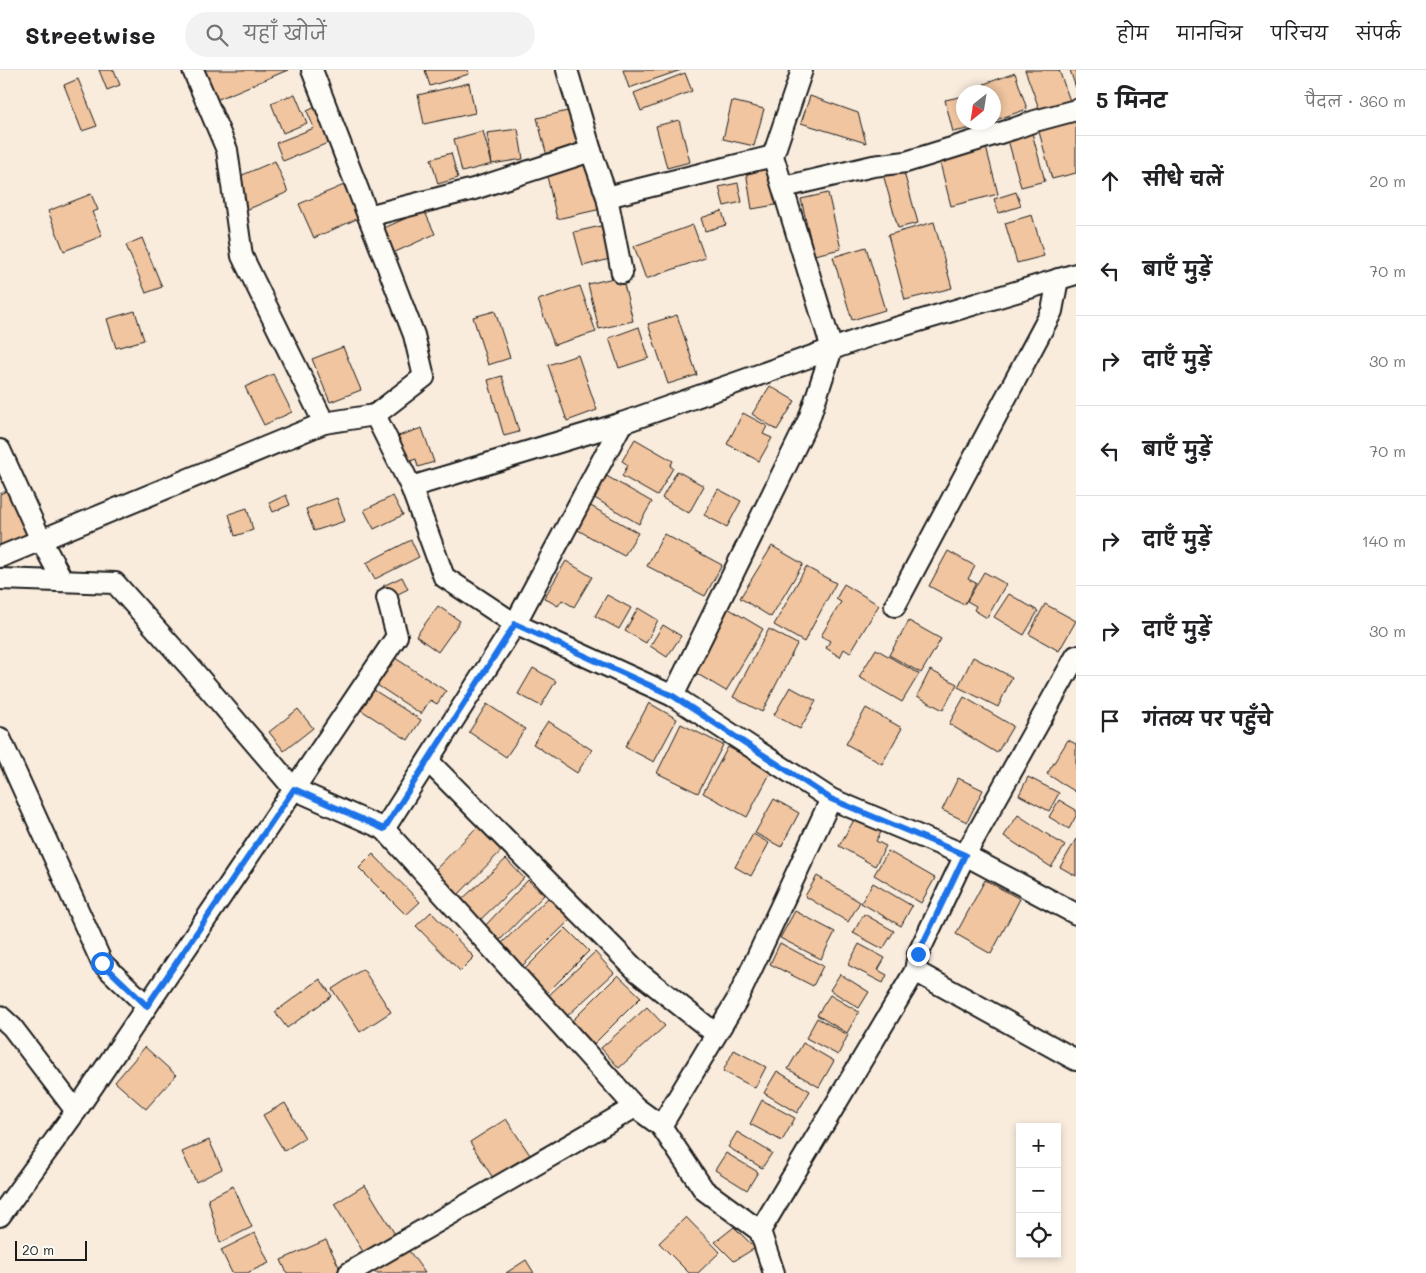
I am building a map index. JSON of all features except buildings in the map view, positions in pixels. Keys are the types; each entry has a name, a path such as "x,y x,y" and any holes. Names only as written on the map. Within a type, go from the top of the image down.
{"street":[{"path":"192,70 227,150 242,256 324,423"},
{"path":"0,557 324,423 375,415 424,377 414,335 312,70"},
{"path":"567,70 591,152 607,197 622,273"},
{"path":"673,696 809,419 832,349 773,156 802,70"},
{"path":"784,187 873,166 906,162 1076,110"},
{"path":"368,216 474,189 591,152"},
{"path":"607,197 773,156"},
{"path":"411,487 622,423 872,334 1067,276"},
{"path":"895,606 1052,311 1067,276"},
{"path":"375,415 411,487 444,577 515,624 673,696 831,799 965,855 1076,914"},
{"path":"384,829 515,624 622,423"},
{"path":"0,450 62,581"},
{"path":"0,579 116,583 294,789 384,829 635,1107 661,1126 704,1190 760,1232 774,1273"},
{"path":"0,1216 76,1111 397,636 387,598"},
{"path":"760,1232 914,971 918,954 965,855 1076,656"},
{"path":"0,738 102,963 147,1006"},
{"path":"428,761 638,972 716,1034"},
{"path":"661,1126 737,1000 831,799"},
{"path":"914,971 1076,1060"},
{"path":"0,1016 12,1027 76,1111"},
{"path":"349,1273 635,1107"}],"route":[{"path":"102,963 147,1006 294,789 384,829 515,624 673,696 831,799 965,855 918,954"}]}
